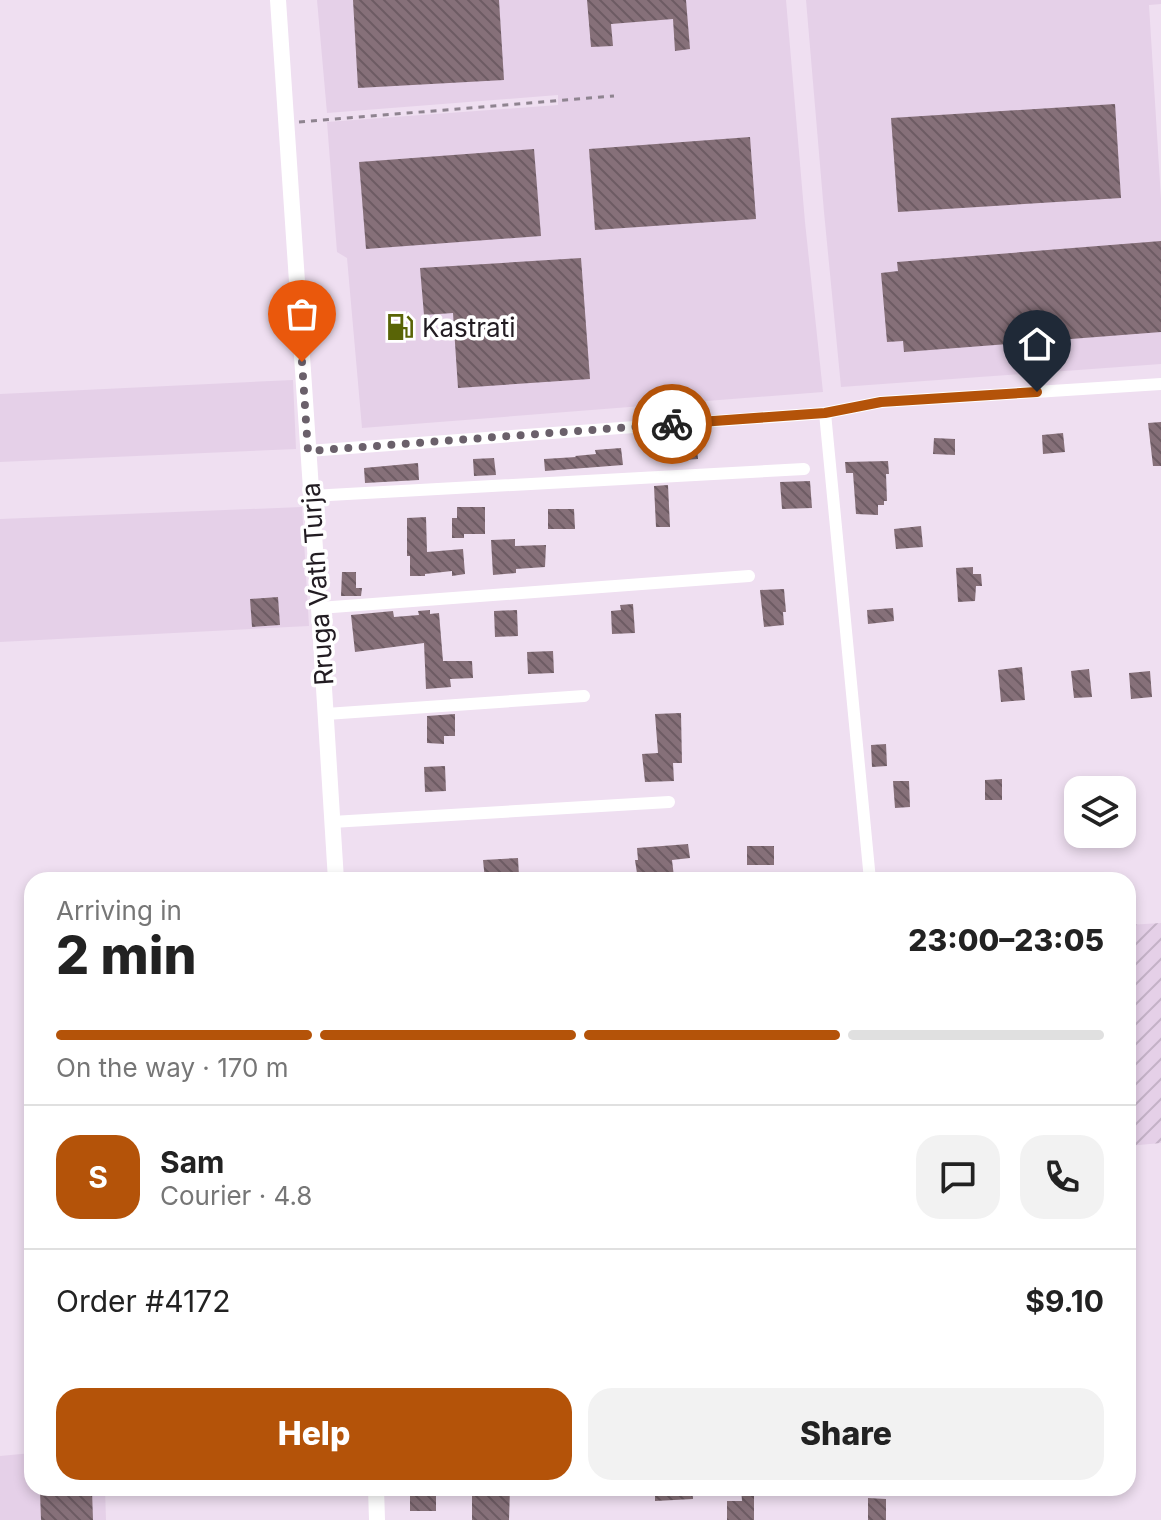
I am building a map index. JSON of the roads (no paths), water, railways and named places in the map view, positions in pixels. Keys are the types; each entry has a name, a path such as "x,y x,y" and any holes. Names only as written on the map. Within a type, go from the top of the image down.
{"street":[{"name":"Rruga Vath Turja","path":"278,0 335,872"},
{"path":"308,451 825,413 881,402 1161,384"},
{"path":"825,413 869,872"},
{"path":"311,496 804,469"},
{"path":"319,608 749,576"},
{"path":"326,714 584,696"},
{"path":"332,822 669,802"},
{"path":"376,1496 377,1520"}],"place":[{"name":"Kastrati","path":"400,327"}]}
